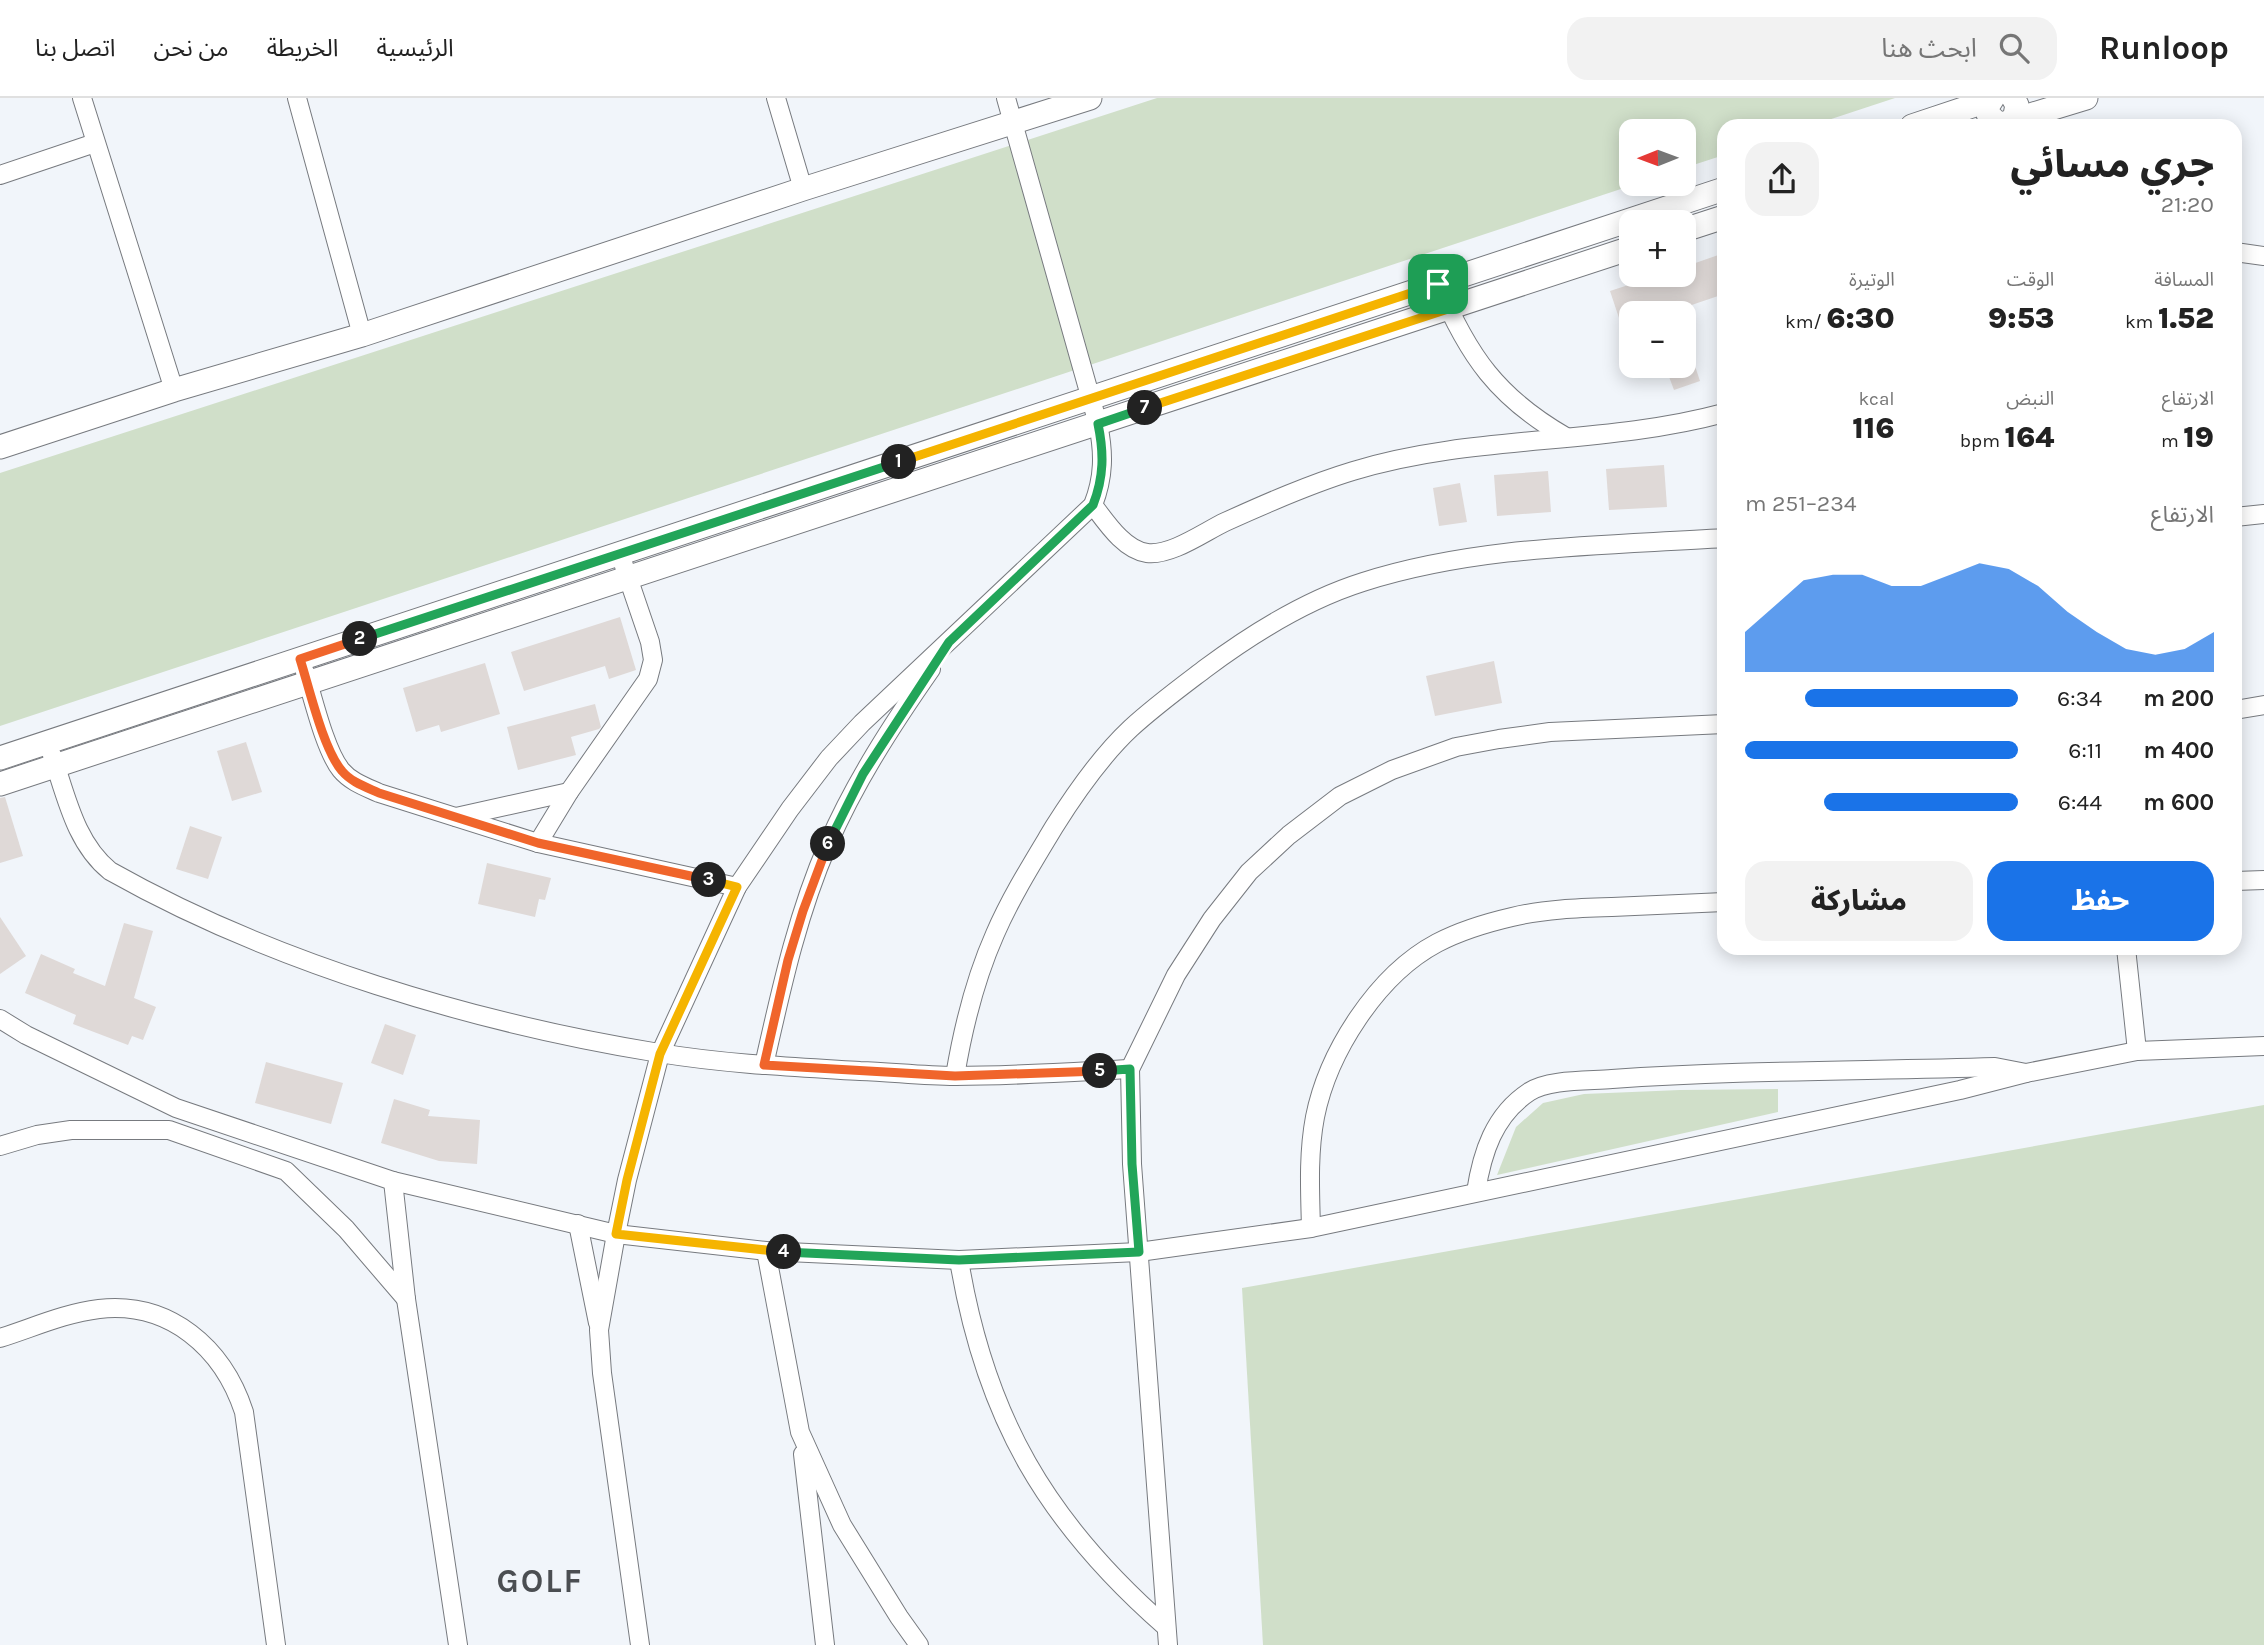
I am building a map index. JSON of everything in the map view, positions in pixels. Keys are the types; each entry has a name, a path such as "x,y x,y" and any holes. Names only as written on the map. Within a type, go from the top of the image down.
{"street":[{"path":"82,98 174,390"},
{"path":"297,98 362,335"},
{"path":"776,98 803,189"},
{"path":"599,1330 627,1180 660,1054 737,887 790,809 845,739 1093,505 1101,485 1103,461 1098,424 1006,98"},
{"path":"0,447 174,390 362,335 803,189 1090,98"},
{"path":"1954,119 2086,98"},
{"path":"0,175 95,143"},
{"path":"0,758 1717,191"},
{"path":"1696,226 1717,219"},
{"path":"0,784 1619,252"},
{"path":"2242,253 2264,256"},
{"path":"1438,284 1469,348 1496,383 1529,413 1566,437"},
{"path":"1093,505 1110,527 1130,546 1148,553 1172,549 1292,493 1353,471 1414,455 1643,430 1717,414"},
{"path":"2242,516 2264,514"},
{"path":"955,1076 972,999 994,935 1039,851 1068,804 1094,768 1130,729 1228,652 1288,614 1361,583 1404,570 1503,552 1717,538"},
{"path":"538,843 569,792 648,679 653,660 650,642 620,554"},
{"path":"764,1065 788,960 827,845 863,774 949,642"},
{"path":"300,659 328,745 341,770 357,783 379,793 538,843 737,887"},
{"path":"2242,708 2264,705"},
{"path":"1168,1645 1132,1164 1130,1069 1176,975 1212,919 1249,872 1289,835 1340,796 1392,770 1456,747 1550,732 1717,724"},
{"path":"48,742 85,844 97,861 139,887 271,947 435,1004 514,1024 660,1054 764,1065 955,1076 1130,1069"},
{"path":"456,817 569,792"},
{"path":"2242,881 2264,880"},
{"path":"1311,1228 1310,1156 1315,1117 1326,1076 1353,1026 1372,999 1397,972 1436,943 1480,925 1515,916 1569,909 1717,902"},
{"path":"2127,955 2137,1051"},
{"path":"0,1019 26,1035 176,1108 393,1181 616,1234 766,1251 959,1260 1139,1252 1311,1228 2137,1051 2264,1046"},
{"path":"1476,1192 1481,1160 1495,1128 1512,1107 1531,1090 1558,1083 1638,1077 1995,1067 2026,1073"},
{"path":"169,1130 176,1108"},
{"path":"0,1146 37,1135 71,1130 169,1130 286,1171 346,1228 406,1299"},
{"path":"286,1171 295,1148"},
{"path":"393,1181 406,1299 458,1645"},
{"path":"578,1224 599,1330 602,1373 640,1645"},
{"path":"766,1251 800,1432 825,1645"},
{"path":"959,1260 967,1303 991,1386 1009,1430 1033,1475 1094,1559 1166,1626"},
{"path":"0,1338 83,1312 124,1309 166,1318 186,1329 204,1344 224,1367 236,1388 244,1412 276,1645"},
{"path":"800,1432 842,1525 919,1645"}],"green space":[{"path":"1157,98 1895,98 1831,119 1717,119 1717,157 1696,164 1696,119 1619,119 1619,190 0,726 0,473"},
{"path":"1778,1089 1778,1112 1497,1175 1516,1127 1543,1103 1584,1094"},
{"path":"2264,1105 2264,1645 1263,1645 1242,1288"}],"building":[{"path":"1717,255 1717,296 1696,304 1696,301 1619,301 1619,318 1610,291 1622,287 1696,287 1696,263"},
{"path":"1696,369 1700,381 1674,390 1670,378 1696,378"},
{"path":"1664,465 1667,507 1609,510 1606,469"},
{"path":"1548,471 1551,512 1497,516 1494,475"},
{"path":"1460,483 1467,522 1439,526 1433,488"},
{"path":"620,617 636,670 609,679 605,666 524,691 511,652"},
{"path":"1494,661 1502,703 1435,716 1426,676"},
{"path":"485,663 500,714 441,732 439,725 416,732 403,688"},
{"path":"595,704 601,727 571,737 576,755 518,770 507,727"},
{"path":"246,742 262,792 232,801 217,751"},
{"path":"5,797 23,856 0,863 0,798"},
{"path":"190,826 222,837 208,879 176,869"},
{"path":"487,863 551,878 545,900 539,899 535,917 478,904"},
{"path":"0,917 26,956 0,974"},
{"path":"124,923 153,931 134,998 156,1007 143,1040 132,1036 128,1045 73,1024 76,1015 25,993 41,954 75,969 73,973 105,986"},
{"path":"385,1024 416,1035 403,1075 371,1063"},
{"path":"266,1062 343,1083 331,1124 255,1103"},
{"path":"394,1099 430,1110 428,1116 480,1120 477,1164 439,1161 381,1143"}],"district":[{"name":"GOLF","path":"540,1580"}],"route":[{"path":"1438,284 1448,309 1098,424 1103,461 1101,485 1093,505 949,642 863,774 827,845 803,911 788,960 764,1065 955,1076 1130,1069 1132,1164 1139,1252 959,1260 766,1251 616,1234 627,1180 660,1054 737,887 538,843 379,793 357,783 341,770 328,745 300,659 1438,284"}]}
